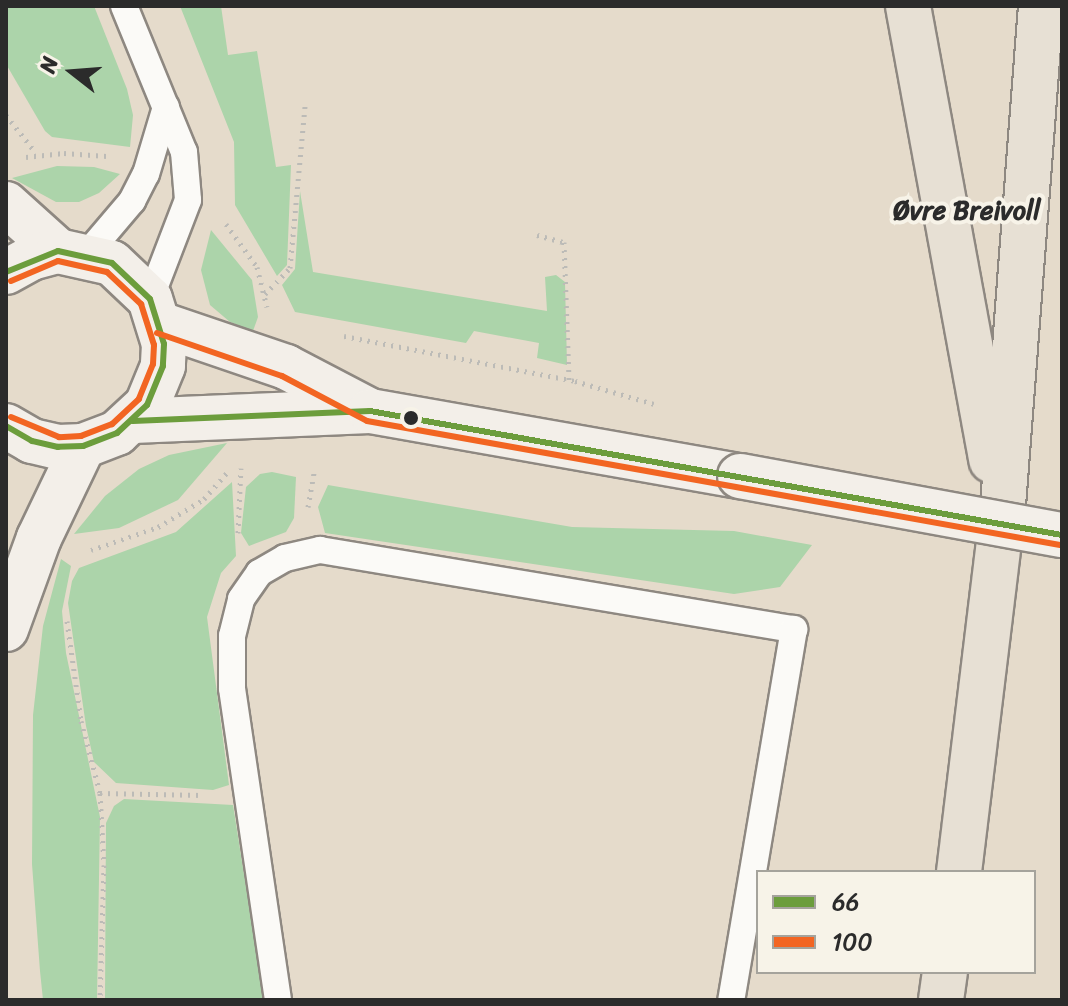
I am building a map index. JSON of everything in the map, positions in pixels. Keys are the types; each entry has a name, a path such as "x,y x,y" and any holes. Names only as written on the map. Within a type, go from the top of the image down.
{"highway":[{"path":"908,6 1002,518"},
{"path":"959,870 1002,518 1041,6"},
{"path":"941,1000 945,974"}],"street":[{"path":"6,204 73,253 133,278 155,311 163,366 147,405 133,421 83,446 32,441 6,426"},
{"path":"6,272 73,253"},
{"path":"155,311 286,367 370,411"},
{"path":"133,421 370,411 1062,535"},
{"path":"6,629 39,538 83,446"}],"lane":[{"path":"124,6 184,152 188,200 155,311"},
{"path":"73,253 132,201 146,174 166,107"},
{"path":"278,1000 232,675 232,636 248,590 259,573 285,558 320,550 794,629 731,1000"}],"path":[{"path":"265,294 290,268 305,106"},
{"path":"6,115 36,153 120,158"},
{"path":"221,219 257,267 269,321"},
{"path":"537,235 564,242 569,380"},
{"path":"338,335 569,380 663,407"},
{"path":"77,554 158,527 204,499 242,455 237,526 248,590"},
{"path":"65,609 81,721 100,793 104,865 100,1000"},
{"path":"100,793 248,796"}],"green space":[{"path":"6,6 94,6 127,89 133,115 130,147 52,137 45,131 6,64"},
{"path":"180,6 221,6 228,55 257,51 276,167 291,165 287,265 277,276 235,205 234,142"},
{"path":"57,166 94,167 120,174 99,193 79,202 56,202 12,178"},
{"path":"300,191 313,272 547,311 545,277 556,275 565,282 567,365 537,358 539,343 474,331 466,343 295,312 282,285 295,269"},
{"path":"211,230 252,280 258,317 253,331 230,322 210,305 201,270"},
{"path":"227,443 178,500 119,528 74,534 105,496 139,469 169,455"},
{"path":"272,472 296,477 294,518 286,532 249,546 241,533 246,487 260,474"},
{"path":"232,482 236,556 221,573 207,617 229,785 213,790 116,783 94,762 86,726 68,603 72,581 79,568 176,532"},
{"path":"328,485 572,527 734,531 812,545 780,587 734,594 325,533 318,507"},
{"path":"61,559 71,566 62,611 66,653 100,817 97,1000 43,1000 40,971 32,864 33,715 43,626"},
{"path":"124,799 233,805 264,1000 105,1000 106,823 114,806"}],"transit line":[{"name":"66","path":"6,272 58,251 112,263 150,299 164,344 163,366 147,405 117,433 83,446 58,447 32,441 6,426"},
{"name":"100","path":"11,281 58,261 107,272 141,304 154,345 153,364 139,399 112,424 81,436 59,437 11,417"},
{"name":"100","path":"157,333 282,376 367,421 1060,545"},
{"name":"66","path":"133,421 370,411 1062,535"}],"district":[{"name":"Øvre Breivoll","path":"967,211"}]}
